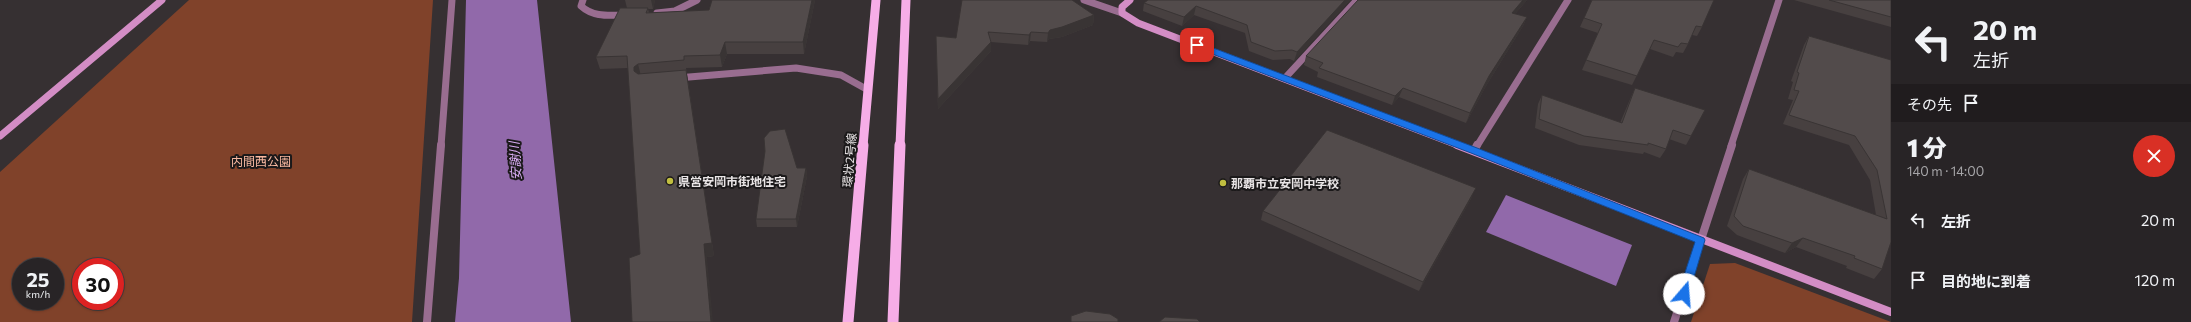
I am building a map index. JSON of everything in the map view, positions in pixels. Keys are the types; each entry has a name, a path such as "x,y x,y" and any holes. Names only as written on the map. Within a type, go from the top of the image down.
{"main road":[{"name":"環状2号線","path":"848,322 876,0"},
{"path":"893,322 906,0"}],"street":[{"path":"0,136 162,0"},
{"path":"427,322 452,0"},
{"path":"583,0 581,6 586,11 594,15 636,14"},
{"path":"650,14 675,11 697,0"},
{"path":"1084,0 1122,13 1138,23 1474,150 1700,240 1891,312"},
{"path":"1122,13 1122,8 1130,0"},
{"path":"1285,78 1357,0"},
{"path":"1474,150 1568,0"},
{"path":"1674,322 1779,0"},
{"path":"672,78 796,68 841,75 868,90"}],"green space":[{"name":"内間西公園","path":"189,0 433,0 412,322 0,322 0,172"},
{"path":"1735,263 1891,322 1691,322 1710,264"}],"water":[{"name":"安謝川","path":"466,0 537,0 571,322 455,322 459,278"},
{"path":"1506,195 1632,245 1616,286 1486,232"}],"building":[{"path":"712,0 812,0 803,42 725,42 720,55 684,56 684,60 638,64 634,67 634,71 638,74 686,70 712,243 704,244 711,322 632,322 629,258 640,254 627,56 596,57 620,8 648,8 646,13 709,10"},
{"path":"962,0 1072,0 1094,15 1050,30 1048,33 1031,32 1029,35 988,32 991,42 938,99 936,36 956,38"},
{"path":"1148,0 1345,0 1297,52 1292,50 1275,51 1251,42 1247,25 1196,6 1184,17 1144,3"},
{"path":"1358,0 1523,0 1512,13 1527,17 1489,76 1470,113 1403,88 1395,96 1319,68 1323,63 1306,56"},
{"path":"1592,0 1714,0 1702,27 1696,26 1688,44 1681,43 1678,47 1654,40 1637,76 1586,60 1602,24 1584,18"},
{"path":"1829,0 1891,0 1891,17"},
{"path":"1809,36 1891,60 1891,242 1882,269 1854,258 1855,256 1803,238 1792,243 1743,226 1734,216 1749,169 1887,219 1877,170 1855,136 1789,115 1799,91 1794,90 1799,73 1797,72"},
{"path":"1635,88 1705,110 1691,136 1673,130 1666,149 1648,143 1648,145 1584,136 1539,119 1542,95 1622,123"},
{"path":"785,129 797,168 806,168 796,219 756,219 765,151 764,138 770,131"},
{"path":"1327,130 1476,188 1423,282 1263,211"},
{"path":"1086,311 1110,314 1118,319 1118,322 1071,322 1071,316"},
{"path":"1165,317 1197,319 1200,322 1159,322"}],"place":[{"name":"県営安岡市街地住宅","path":"670,181"},
{"name":"那覇市立安岡中学校","path":"1223,183"}],"route":[{"path":"1197,45 1474,150 1700,240 1698,251 1684,294"}]}
